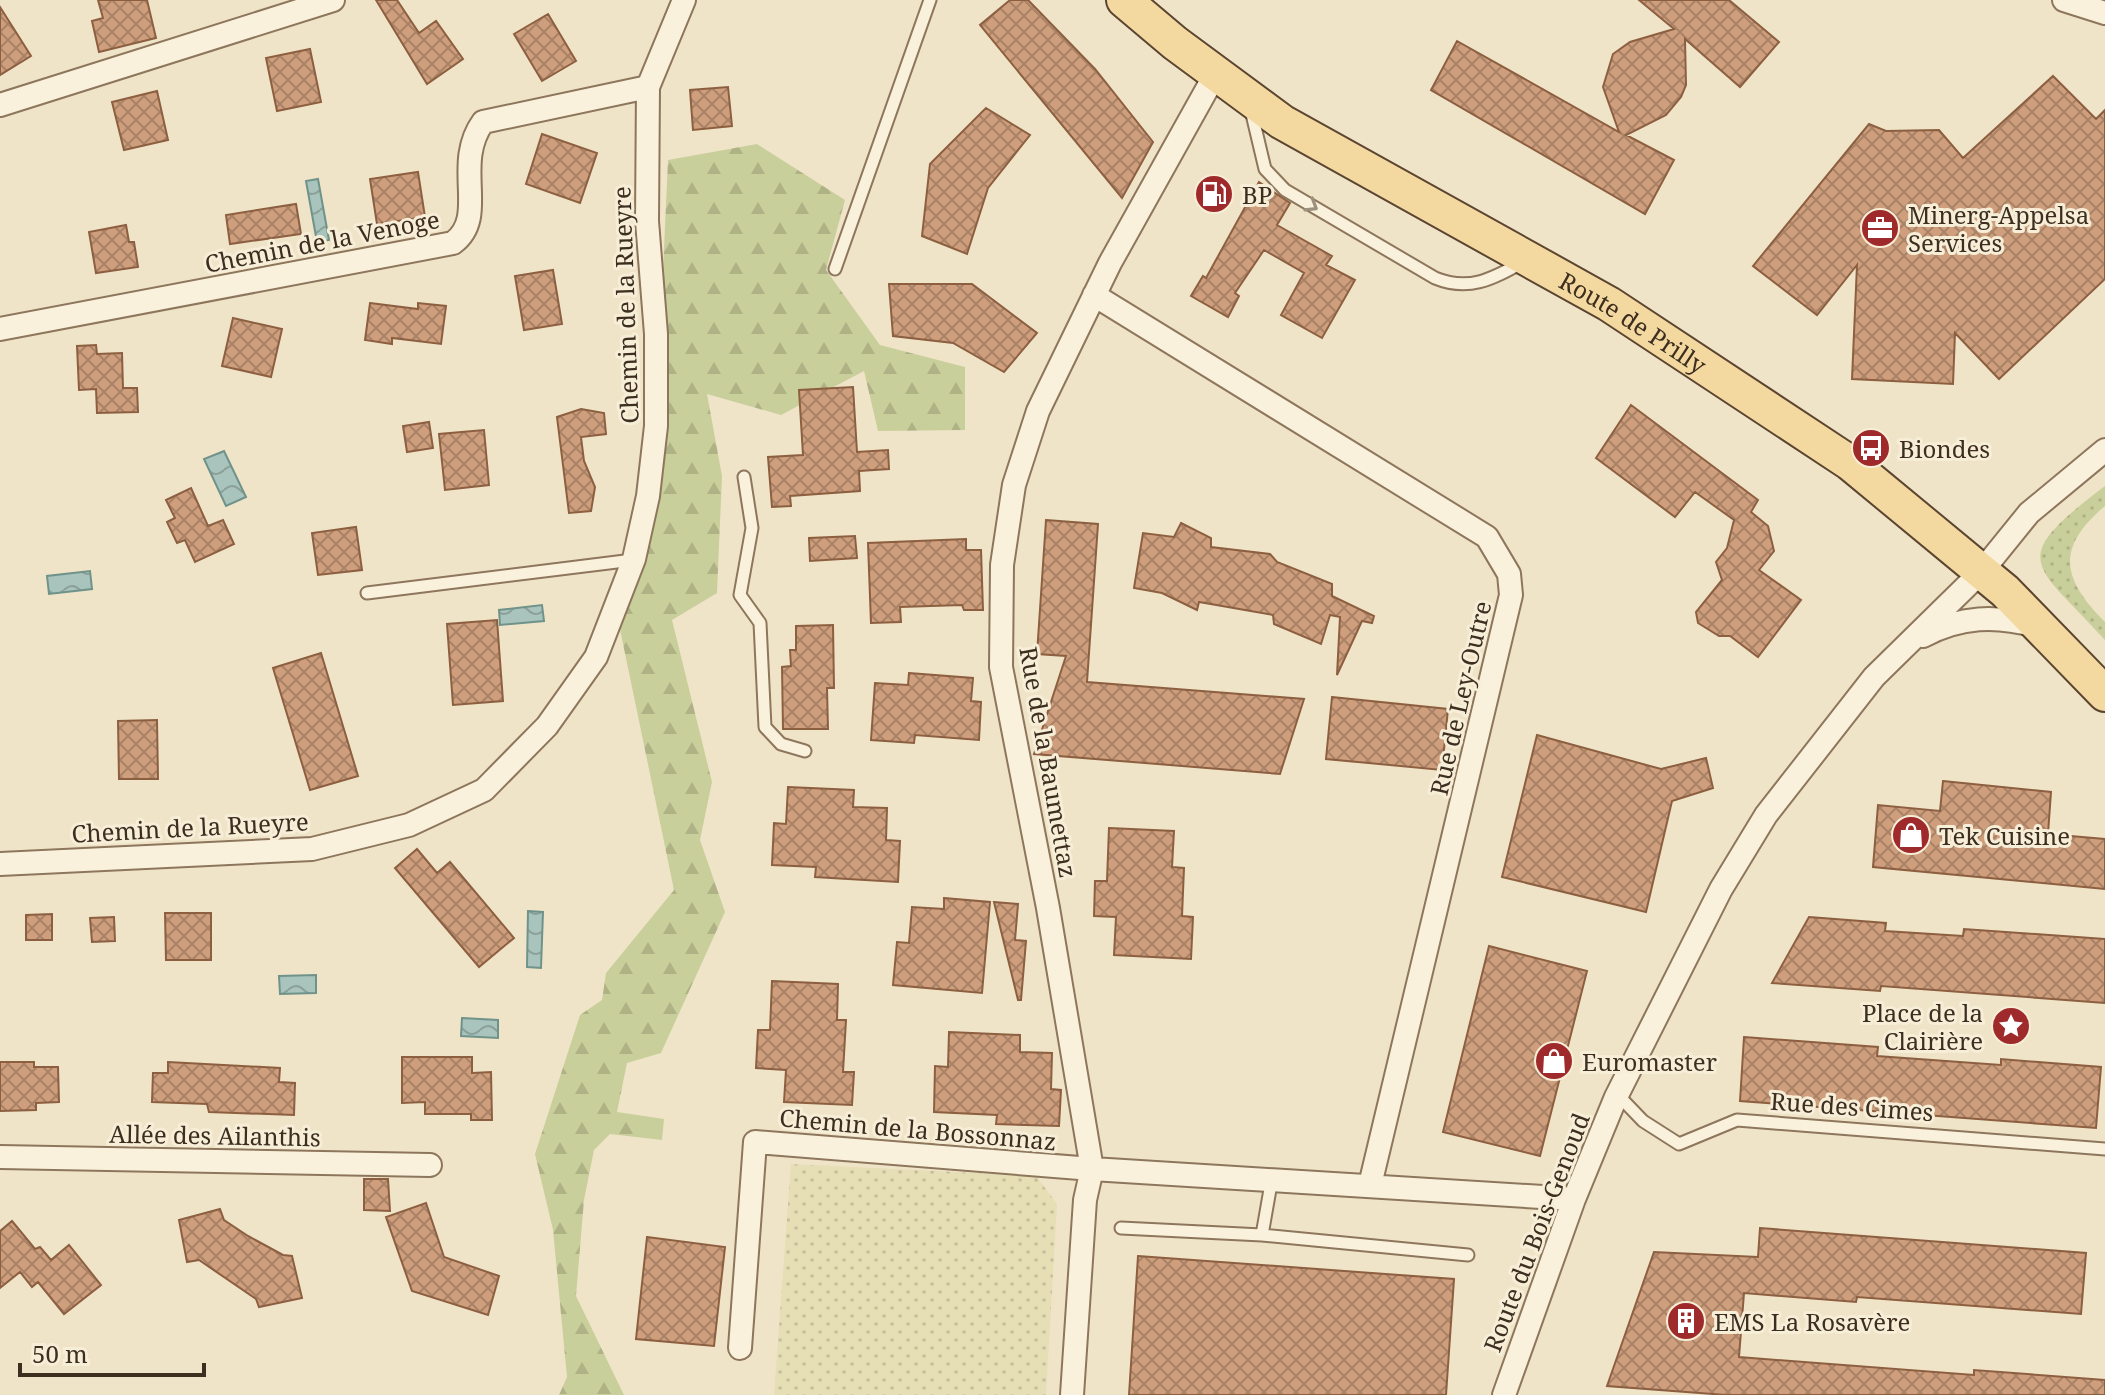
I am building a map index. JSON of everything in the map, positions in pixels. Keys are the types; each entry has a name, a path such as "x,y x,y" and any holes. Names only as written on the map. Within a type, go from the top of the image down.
{"main road":[{"name":"Route de Prilly","path":"1124,0 1282,122 1609,304 1850,463 1982,571 2105,694"}],"street":[{"path":"0,105 333,0"},
{"name":"Chemin de la Rueyre","path":"0,864 312,849 409,825 484,790 547,726 596,657 634,559 648,496 656,426 656,334 647,221 648,87 684,0"},
{"path":"2064,0 2105,13"},
{"name":"Rue de la Baumettaz","path":"1092,1169 1048,908 1001,667 1002,565 1014,485 1038,411 1094,295 1216,73"},
{"name":"Chemin de la Venoge","path":"0,329 453,243 469,224 468,150 483,122 648,87"},
{"name":"Rue de Ley-Outre","path":"1094,295 1487,537 1509,574 1511,595 1370,1185"},
{"name":"Route du Bois-Genoud","path":"1504,1395 1574,1199 1618,1095 1721,889 1766,815 1874,677 1982,571 2029,513 2105,450"},
{"name":"Route du Bois-Genoud","path":"1905,646 1943,626 1985,617 2039,627"},
{"name":"Chemin de la Bossonnaz","path":"740,1348 755,1142 1092,1169 1574,1199"},
{"name":"Allée des Ailanthis","path":"0,1157 430,1165"},
{"path":"1072,1395 1085,1200 1092,1169"}],"lane":[{"path":"835,269 930,0"},
{"path":"1249,97 1265,169 1285,190 1452,285 1479,285 1526,260"},
{"path":"744,477 752,528 740,595 760,623 765,727 781,744 805,751"},
{"path":"367,593 634,559"},
{"name":"Rue des Cimes","path":"1618,1095 1652,1129 1679,1144 1737,1120 2105,1149"},
{"path":"1262,1235 1272,1178"},
{"path":"1121,1228 1262,1235 1468,1255"}],"shaded area":[{"path":"791,1164 1036,1176 1057,1204 1046,1395 774,1395"}],"green space":[{"path":"757,144 845,200 826,270 880,345 965,367 965,430 878,431 864,371 781,415 707,394 722,476 717,593 672,620 712,782 700,840 725,912 661,1053 627,1063 617,1112 664,1119 662,1140 610,1134 594,1150 584,1200 576,1296 624,1395 559,1395 567,1377 553,1230 535,1154 580,1015 602,1000 606,973 674,890 616,610 656,426 668,160"},
{"path":"2105,486 2105,506 2078,536 2070,564 2080,592 2105,622 2105,640 2061,594 2041,562 2042,548 2053,531"}],"water":[{"path":"318,179 329,240 317,242 306,181"},
{"path":"224,451 246,497 226,506 204,459"},
{"path":"90,571 92,589 49,594 47,576"},
{"path":"542,605 544,621 500,625 499,610"},
{"path":"528,911 543,912 541,968 527,967"},
{"path":"316,975 316,993 280,994 279,976"},
{"path":"462,1018 498,1020 498,1038 461,1036"}],"building":[{"path":"98,0 147,0 156,38 99,52 92,21 103,18"},
{"path":"376,0 397,0 419,33 436,21 463,59 427,84"},
{"path":"1010,0 1028,0 1095,69 1153,142 1122,198 980,25"},
{"path":"1639,0 1729,0 1779,42 1740,87 1685,39 1686,85 1681,97 1666,115 1626,135 1674,160 1645,214 1431,90 1457,41 1619,132 1603,87 1613,54 1630,42 1674,29"},
{"path":"0,7 31,56 0,75"},
{"path":"548,14 576,61 542,81 514,34"},
{"path":"310,49 321,102 277,111 266,58"},
{"path":"2053,76 2096,119 2105,110 2105,279 1999,379 1955,333 1953,384 1852,379 1857,265 1817,315 1753,266 1869,124 1886,131 1939,130 1963,158"},
{"path":"728,87 732,126 693,130 690,90"},
{"path":"157,91 168,140 124,150 112,102"},
{"path":"986,108 1030,135 988,188 967,254 922,236 930,164"},
{"path":"542,134 597,153 580,203 526,184"},
{"path":"418,172 425,217 377,224 370,179"},
{"path":"1259,182 1290,203 1277,225 1332,256 1326,265 1355,280 1322,338 1281,315 1304,273 1264,250 1235,293 1239,296 1228,317 1191,296 1203,276 1206,278"},
{"path":"296,204 301,234 230,244 226,215"},
{"path":"126,225 129,242 134,242 138,267 96,273 89,232"},
{"path":"553,270 562,324 524,330 515,276"},
{"path":"889,284 972,284 1037,333 1004,372 953,343 893,336"},
{"path":"370,303 418,309 418,303 446,306 441,344 392,338 392,344 365,340"},
{"path":"233,318 282,329 271,377 222,366"},
{"path":"96,345 97,354 122,353 123,388 137,388 138,412 97,413 96,389 79,390 77,346"},
{"path":"853,387 857,452 888,450 889,469 859,471 860,491 790,496 791,506 772,507 768,457 803,455 799,390"},
{"path":"1631,405 1758,500 1751,512 1768,526 1774,551 1759,570 1801,600 1758,657 1730,636 1719,636 1698,623 1696,612 1722,580 1716,562 1727,548 1734,520 1695,492 1675,517 1596,458"},
{"path":"581,409 604,413 606,434 581,437 584,461 595,487 591,511 569,513 557,417"},
{"path":"429,422 433,448 407,452 403,426"},
{"path":"484,430 489,485 445,490 439,434"},
{"path":"191,488 208,526 223,520 234,544 195,562 185,540 177,543 167,522 175,518 166,500"},
{"path":"1046,520 1098,524 1087,682 1304,699 1280,774 1034,754 1066,656 1037,654"},
{"path":"1181,523 1211,538 1211,547 1270,554 1277,562 1332,584 1332,596 1374,616 1372,623 1362,621 1337,675 1340,617 1330,615 1321,644 1274,624 1273,615 1199,602 1197,610 1162,593 1134,588 1143,533 1174,537"},
{"path":"356,527 362,570 318,575 312,533"},
{"path":"855,536 857,558 810,561 809,538"},
{"path":"966,539 966,550 981,550 983,610 964,610 962,605 900,607 901,622 871,623 868,543"},
{"path":"497,620 503,701 453,705 447,624"},
{"path":"833,625 834,688 827,688 828,729 783,729 782,667 791,666 790,650 796,650 796,626"},
{"path":"321,653 358,776 310,790 273,668"},
{"path":"909,673 973,678 971,701 981,702 979,740 915,735 914,743 871,740 875,683 908,685"},
{"path":"1332,697 1448,709 1442,770 1326,759"},
{"path":"157,720 158,779 119,779 118,721"},
{"path":"1537,735 1661,769 1706,758 1713,788 1672,801 1646,912 1502,877"},
{"path":"1943,781 2051,792 2048,834 2105,839 2105,889 1873,867 1878,805 1940,811"},
{"path":"788,787 854,790 853,807 887,808 886,840 900,841 898,882 815,877 816,867 772,865 774,823 786,824"},
{"path":"1109,828 1174,831 1172,867 1184,868 1182,916 1193,917 1191,959 1114,955 1116,917 1094,916 1095,881 1107,881"},
{"path":"417,849 437,873 450,862 514,938 479,967 395,868"},
{"path":"944,898 990,902 982,993 893,985 897,942 909,943 912,907 944,909"},
{"path":"994,902 1018,904 1015,940 1026,941 1021,1000 1018,1000"},
{"path":"165,913 211,913 211,960 166,960"},
{"path":"52,914 52,940 26,940 26,915"},
{"path":"114,917 115,941 92,942 90,918"},
{"path":"1809,917 1886,923 1885,931 1963,936 1964,929 2105,939 2105,1003 1881,986 1880,991 1772,983"},
{"path":"1489,946 1587,971 1540,1156 1443,1132"},
{"path":"772,981 838,984 837,1020 846,1020 843,1072 854,1072 852,1105 784,1102 786,1070 756,1068 758,1030 770,1030"},
{"path":"949,1032 1020,1035 1020,1052 1052,1053 1051,1089 1061,1090 1059,1126 996,1124 997,1115 934,1112 935,1066 948,1067"},
{"path":"1744,1037 1878,1047 1877,1056 2001,1065 2001,1059 2101,1067 2096,1128 1740,1101"},
{"path":"402,1057 472,1057 472,1073 491,1072 492,1120 471,1120 471,1114 425,1114 425,1102 402,1103"},
{"path":"0,1062 34,1062 34,1067 58,1067 59,1102 36,1103 36,1110 0,1111"},
{"path":"168,1062 280,1068 279,1082 295,1083 294,1115 209,1112 207,1104 152,1102 153,1073 168,1073"},
{"path":"364,1179 388,1179 390,1211 364,1210"},
{"path":"426,1203 444,1257 499,1276 488,1315 412,1291 386,1217"},
{"path":"220,1209 224,1220 248,1236 283,1255 292,1256 302,1298 259,1307 256,1299 199,1260 187,1262 179,1220"},
{"path":"12,1221 35,1249 40,1247 51,1260 69,1245 101,1285 64,1314 38,1282 32,1287 20,1272 0,1288 0,1231"},
{"path":"1760,1228 2086,1253 2081,1314 1857,1297 1856,1302 1744,1293 1739,1357 1974,1375 1974,1370 2105,1380 2105,1395 1726,1395 1607,1386 1654,1252 1758,1257"},
{"path":"647,1237 725,1247 714,1346 636,1339"},
{"path":"1138,1256 1454,1279 1446,1395 1129,1395"}],"place":[{"name":"BP","path":"1214,194"},
{"name":"Minerg-Appelsa Services","path":"1880,228"},
{"name":"Biondes","path":"1871,448"},
{"name":"Tek Cuisine","path":"1911,835"},
{"name":"Place de la Clairière","path":"2011,1026"},
{"name":"Euromaster","path":"1554,1061"},
{"name":"EMS La Rosavère","path":"1686,1321"}]}
